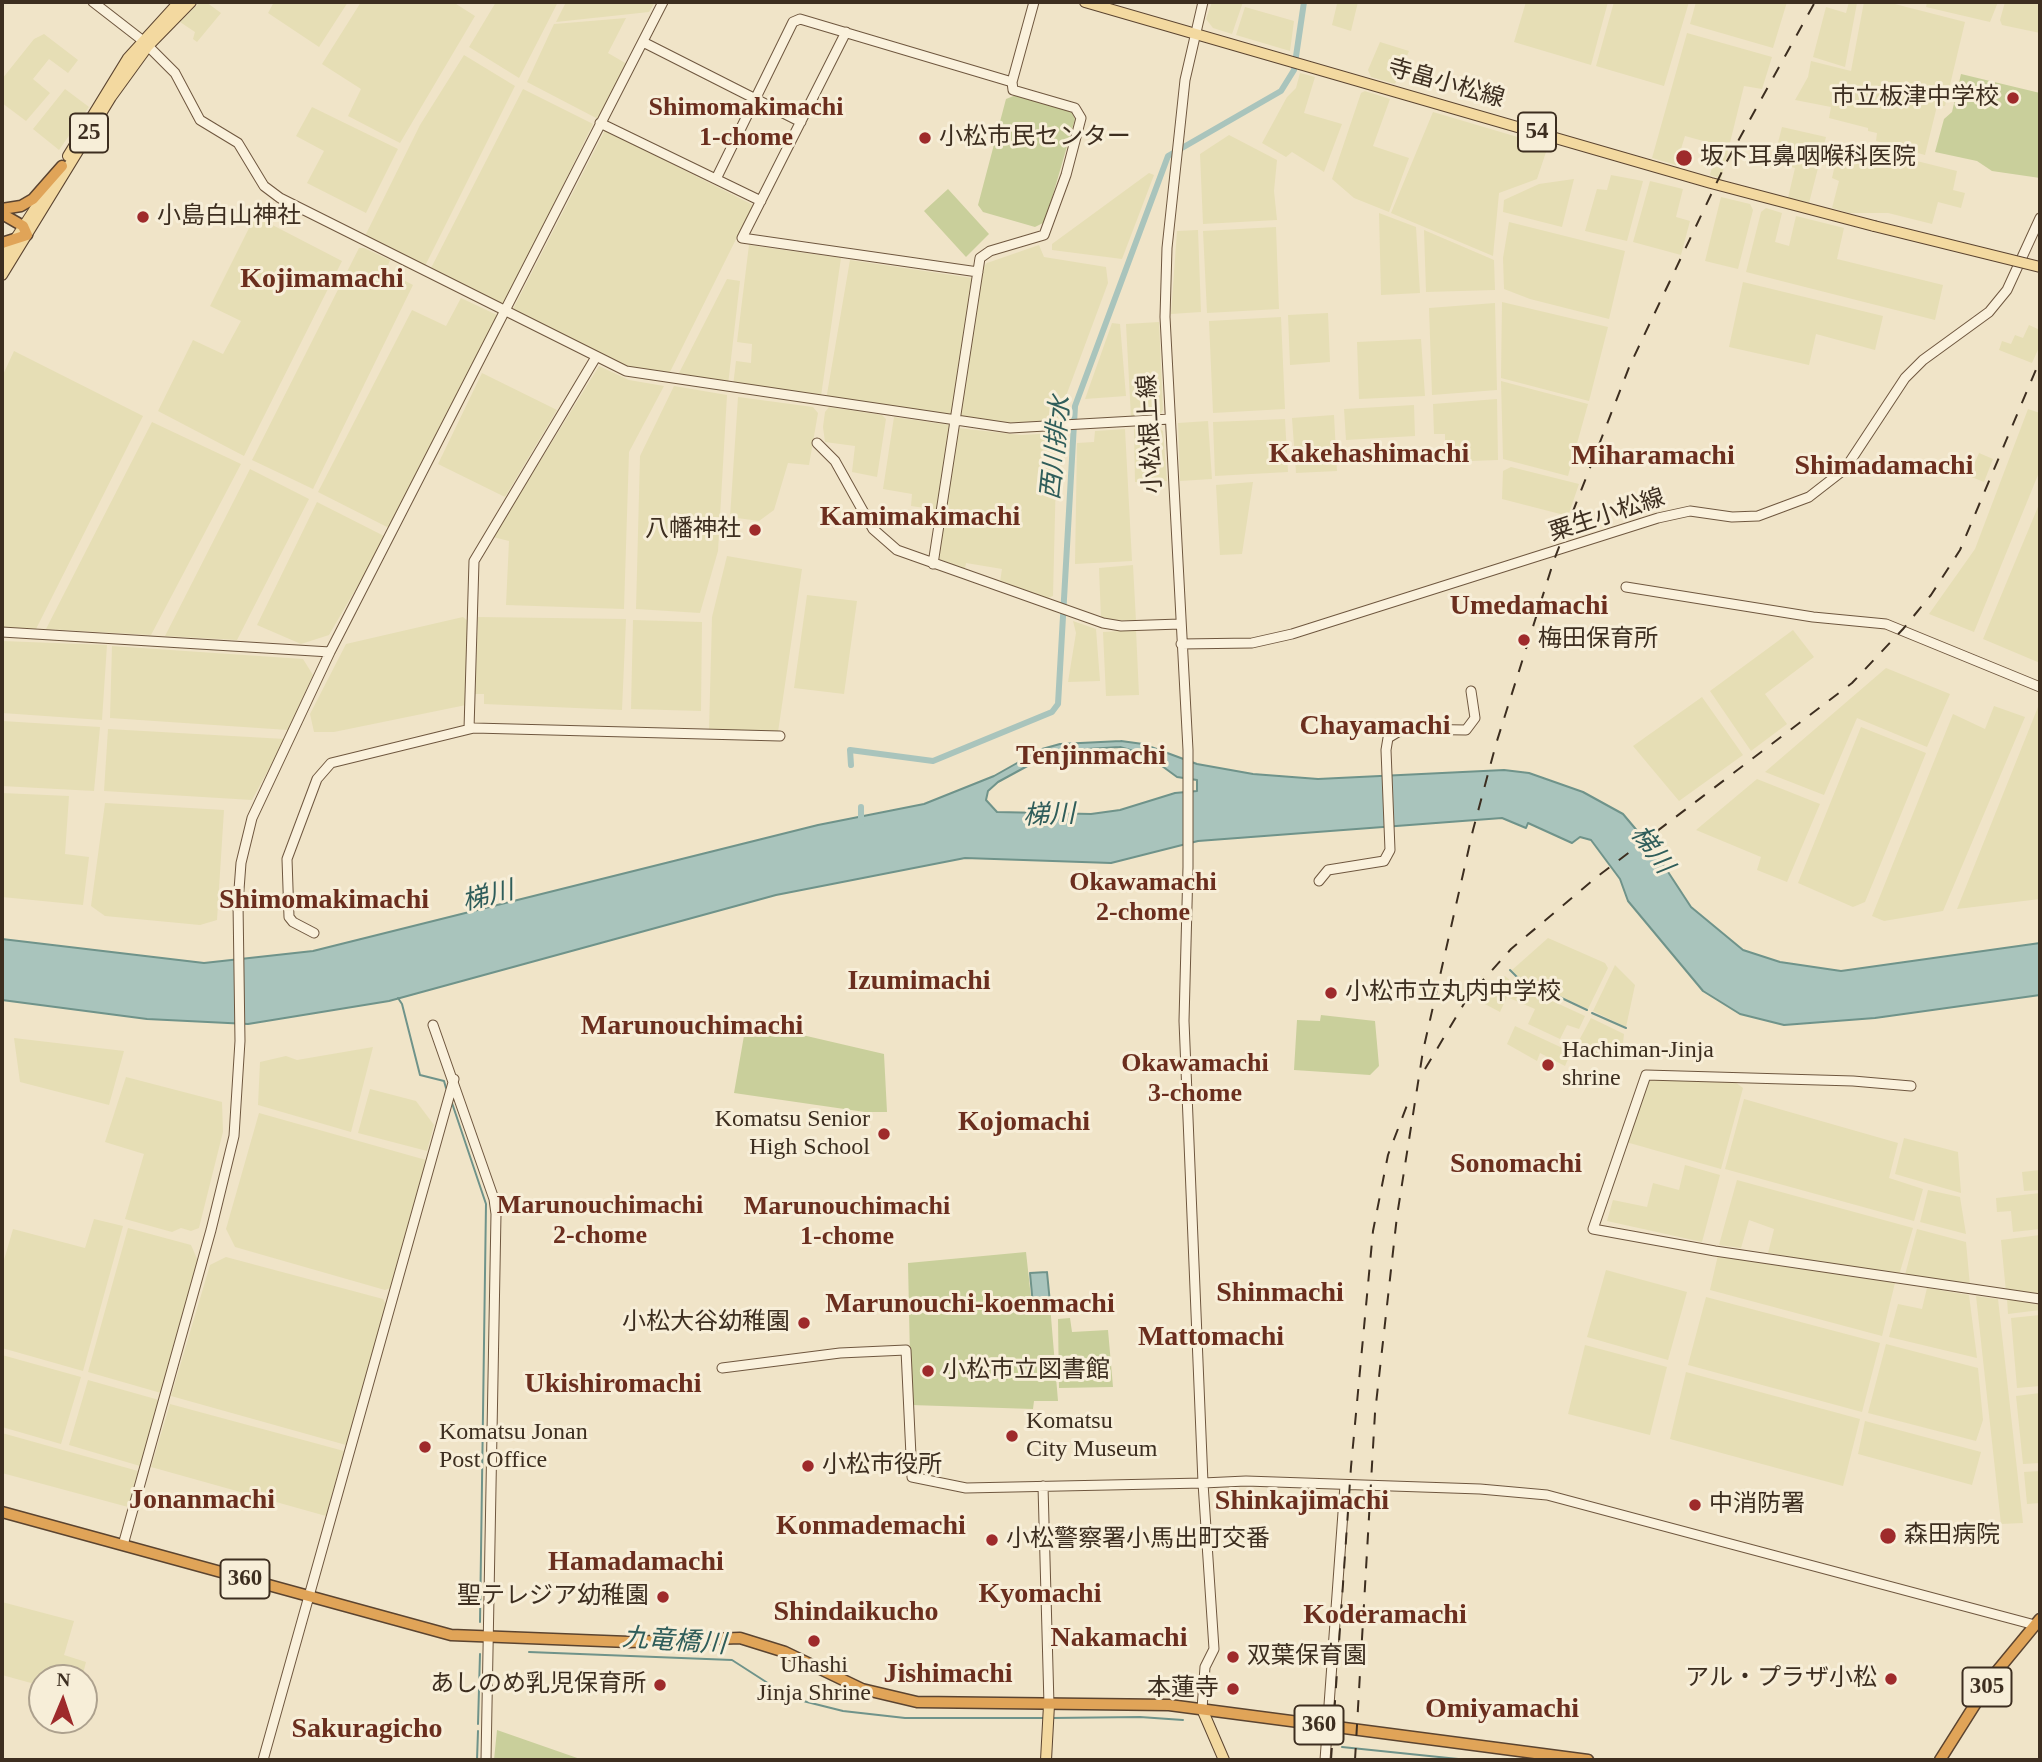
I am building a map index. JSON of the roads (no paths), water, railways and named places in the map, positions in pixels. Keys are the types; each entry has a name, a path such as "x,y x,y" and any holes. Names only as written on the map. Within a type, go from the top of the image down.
{"highway":[{"path":"2,243 22,232 2,211 33,199 62,166"},
{"name":"360","path":"2,1512 435,1632 489,1639 629,1642 740,1638 764,1643 862,1689 929,1703 1048,1710 1124,1704 1202,1709 1588,1760"},
{"name":"305","path":"1940,1760 1993,1676 2038,1622"}],"main road":[{"name":"25","path":"2,275 22,232 103,97 179,2"},
{"name":"25","path":"2,260 145,43 191,2"},
{"name":"寺畠小松線","path":"1085,2 1723,187 2040,267"},
{"path":"1202,1709 1224,1760"},
{"path":"1046,1760 1048,1710"}],"street":[{"path":"93,2 145,43 175,73 200,120 238,142 264,186 280,198 626,371 664,379 1010,428 1170,419"},
{"path":"123,1545 211,1230 238,1103 241,863 252,818 330,652 663,2"},
{"path":"933,564 980,258 989,251 1044,235 1058,201 1081,118 1075,108 1013,90 1012,82 1034,2"},
{"name":"小松根上線","path":"1202,1709 1205,1667 1214,1648 1203,1483 1184,1021 1188,750 1166,294 1181,123 1194,33 1203,2"},
{"path":"716,179 793,22 800,19 1012,82"},
{"path":"846,32 742,238 978,272"},
{"path":"643,41 802,122"},
{"path":"600,123 761,201"},
{"name":"粟生小松線","path":"1181,644 1252,643 1292,634 1658,518 1690,511 1732,517 1758,516 1809,497 1845,469 1905,378 1995,305 2018,271 2040,218"},
{"path":"469,729 474,561 596,357"},
{"path":"817,443 835,461 873,529 897,550 1069,612 1121,626 1180,624"},
{"path":"1626,587 1813,617 1886,624 2040,687"},
{"path":"2,632 330,652"},
{"path":"1319,881 1328,870 1384,861 1390,847 1385,750 1388,738 1403,729 1466,730 1475,718 1471,691"},
{"path":"314,933 289,917 287,859 323,769 339,760 469,729 780,736"},
{"path":"433,1025 494,1199 496,1214 486,1760"},
{"path":"1911,1086 1815,1079 1646,1075 1592,1229 1728,1253 2040,1299"},
{"path":"263,1760 442,1114 453,1083"},
{"path":"722,1368 840,1353 906,1350 912,1477 966,1488 1203,1483 1498,1490 1547,1495 2038,1622"},
{"path":"1325,1760 1345,1485"},
{"path":"1043,1486 1048,1710"}],"water":[{"name":"梯川","path":"1121,741 1143,744 1197,764 1253,774 1318,779 1504,770 1529,773 1583,792 1623,814 1655,852 1691,907 1743,950 1780,962 1841,971 2040,943 2040,995 1875,1018 1784,1025 1740,1014 1703,991 1628,901 1620,879 1591,840 1580,837 1572,843 1528,823 1526,828 1502,818 1198,841 1111,863 965,858 776,895 389,1001 248,1024 147,1019 2,1000 2,939 204,963 313,951 818,825 924,804 994,776 1042,749 1060,744","holes":["1120,747 1147,755 1177,777 1197,780 1197,791 1175,793 1120,810 1091,814 997,812 986,800 988,791 998,782 1055,751"]},
{"path":"1047,1272 1050,1303 1033,1305 1030,1273"}],"waterway":[{"name":"西川排水","path":"851,765 850,750 933,761 1052,712 1058,704 1075,406 1168,156 1281,91 1294,70 1304,2"},
{"name":"西川排水","path":"861,807 861,822"},
{"path":"1510,970 1517,977 1587,1010"},
{"path":"398,998 402,1004 420,1075 444,1081 446,1088"},
{"path":"1592,1013 1626,1028"},
{"path":"452,1103 486,1204 480,1622"},
{"name":"九竜橋川","path":"529,1652 732,1660 791,1698 843,1711 905,1718 1043,1718"},
{"path":"478,1724 480,1654"},
{"name":"九竜橋川","path":"1052,1718 1140,1717 1183,1720"},
{"path":"477,1760 478,1731"},
{"path":"1307,1736 1320,1740"},
{"path":"1342,1747 1468,1760"}],"railway":[{"path":"1355,1760 1375,1413 1397,1216 1423,1051 1473,830 1496,744 1554,560 1630,365 1727,161 1815,2"},
{"path":"1425,1069 1468,997 1511,949 1598,876 1852,683 1903,629 1931,595 1960,550 2040,360"},
{"path":"1331,1760 1351,1467 1373,1231 1388,1155 1409,1100"}],"place":[{"name":"市立板津中学校","path":"2013,98"},
{"name":"小松市民センター","path":"925,138"},
{"name":"坂下耳鼻咽喉科医院","path":"1684,158"},
{"name":"小島白山神社","path":"143,217"},
{"name":"八幡神社","path":"755,530"},
{"name":"梅田保育所","path":"1524,640"},
{"name":"小松市立丸内中学校","path":"1331,993"},
{"name":"Hachiman-Jinja shrine","path":"1548,1065"},
{"name":"Komatsu Senior High School","path":"884,1134"},
{"name":"小松大谷幼稚園","path":"804,1323"},
{"name":"小松市立図書館","path":"928,1371"},
{"name":"Komatsu City Museum","path":"1012,1436"},
{"name":"Komatsu Jonan Post Office","path":"425,1447"},
{"name":"小松市役所","path":"808,1466"},
{"name":"中消防署","path":"1695,1505"},
{"name":"森田病院","path":"1888,1536"},
{"name":"小松警察署小馬出町交番","path":"992,1540"},
{"name":"聖テレジア幼稚園","path":"663,1597"},
{"name":"Uhashi Jinja Shrine","path":"814,1641"},
{"name":"双葉保育園","path":"1233,1657"},
{"name":"アル・プラザ小松","path":"1891,1679"},
{"name":"あしのめ乳児保育所","path":"660,1685"},
{"name":"本蓮寺","path":"1233,1689"}],"district":[{"name":"Shimomakimachi 1-chome","path":"746,123"},
{"name":"Kojimamachi","path":"322,280"},
{"name":"Kakehashimachi","path":"1369,455"},
{"name":"Miharamachi","path":"1653,457"},
{"name":"Shimadamachi","path":"1884,467"},
{"name":"Kamimakimachi","path":"920,518"},
{"name":"Umedamachi","path":"1529,607"},
{"name":"Chayamachi","path":"1375,727"},
{"name":"Tenjinmachi","path":"1091,757"},
{"name":"Okawamachi 2-chome","path":"1143,898"},
{"name":"Shimomakimachi","path":"324,901"},
{"name":"Izumimachi","path":"919,982"},
{"name":"Marunouchimachi","path":"692,1027"},
{"name":"Okawamachi 3-chome","path":"1195,1079"},
{"name":"Kojomachi","path":"1024,1123"},
{"name":"Sonomachi","path":"1516,1165"},
{"name":"Marunouchimachi 2-chome","path":"600,1221"},
{"name":"Marunouchimachi 1-chome","path":"847,1222"},
{"name":"Shinmachi","path":"1280,1294"},
{"name":"Marunouchi-koenmachi","path":"970,1305"},
{"name":"Mattomachi","path":"1211,1338"},
{"name":"Ukishiromachi","path":"613,1385"},
{"name":"Jonanmachi","path":"202,1501"},
{"name":"Shinkajimachi","path":"1302,1502"},
{"name":"Konmademachi","path":"871,1527"},
{"name":"Hamadamachi","path":"636,1563"},
{"name":"Kyomachi","path":"1040,1595"},
{"name":"Shindaikucho","path":"856,1613"},
{"name":"Koderamachi","path":"1385,1616"},
{"name":"Nakamachi","path":"1119,1639"},
{"name":"Jishimachi","path":"948,1675"},
{"name":"Omiyamachi","path":"1502,1710"},
{"name":"Sakuragicho","path":"367,1730"}]}
